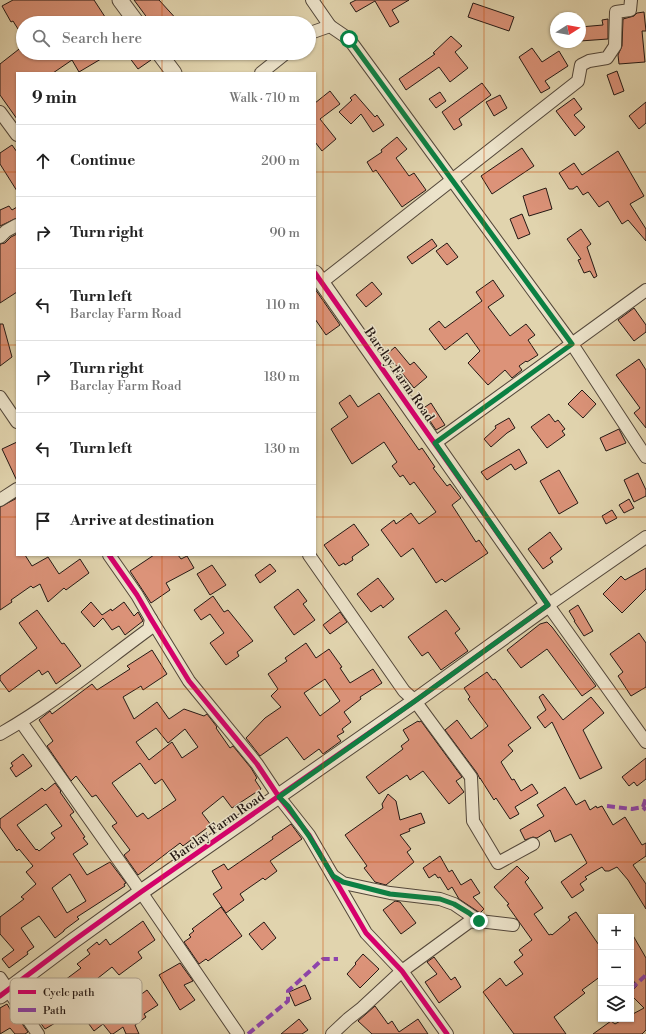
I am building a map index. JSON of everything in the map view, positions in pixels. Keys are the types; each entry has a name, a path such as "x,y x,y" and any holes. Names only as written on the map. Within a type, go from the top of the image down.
{"street":[{"path":"120,0 132,16"},
{"path":"312,0 330,26 349,39 452,179 572,344 646,457"},
{"path":"318,278 452,179 578,81 581,66 589,61 608,58 615,46 616,12 630,10 630,0"},
{"path":"316,31 330,26"},
{"path":"164,60 173,72"},
{"path":"262,72 277,60"},
{"path":"0,112 16,134"},
{"path":"0,237 6,231 16,226"},
{"name":"Barclay Farm Road","path":"25,978 141,892 279,797 548,605 318,278"},
{"path":"435,443 646,290"},
{"path":"0,397 16,421"},
{"path":"0,500 16,490"},
{"path":"646,537 548,605 646,742"},
{"path":"110,556 137,595 189,681 257,764 279,797 288,806 309,836 366,933 402,971 447,1034"},
{"path":"310,556 404,691 415,701 471,778 473,821 498,863 533,844"},
{"path":"0,734 21,722 68,690 149,629 151,619"},
{"path":"21,722 141,892 238,1034"},
{"path":"333,876 343,882 390,894 440,899 454,904 479,921"},
{"path":"332,1034 402,971 469,922 479,921 514,925"},
{"path":"0,978 5,993"},
{"path":"30,1024 38,1034"}],"building":[{"path":"13,0 94,0 104,16 16,16 16,26 13,21 11,22 2,6"},
{"path":"134,0 159,0 174,16 146,16"},
{"path":"356,0 409,0 392,10 399,22 390,27 375,1 356,12 350,3"},
{"path":"473,3 514,17 509,31 468,17"},
{"path":"644,12 646,31 642,31 645,62 619,64 618,55 622,46 623,19 634,16 637,13"},
{"path":"608,19 608,39 586,41 586,26 603,25 602,20"},
{"path":"451,36 462,46 455,52 468,68 450,82 439,67 406,90 399,79 435,54 433,53"},
{"path":"532,48 542,62 559,51 568,66 545,81 550,88 541,93 519,57"},
{"path":"16,51 16,60 72,60 54,72 16,72 16,118 0,95 0,64"},
{"path":"72,60 99,60 79,72"},
{"path":"131,60 151,60 138,69"},
{"path":"617,71 624,91 614,95 607,75"},
{"path":"482,83 491,95 459,119 462,125 454,130 442,112"},
{"path":"330,91 340,104 320,119 336,139 322,151 316,143 316,102"},
{"path":"440,92 446,101 436,108 429,99"},
{"path":"355,94 375,117 377,115 384,125 373,132 361,114 351,124 339,112 352,100 350,98"},
{"path":"500,95 507,108 494,116 486,102"},
{"path":"574,98 582,109 574,115 585,127 575,136 556,111"},
{"path":"646,102 646,123 639,129 629,116"},
{"path":"397,137 407,149 396,158 409,176 414,173 426,190 402,207 376,170 373,172 367,162 382,152 381,150"},
{"path":"12,145 16,151 16,189 0,164 0,153"},
{"path":"522,148 534,166 492,194 481,176"},
{"path":"618,151 644,196 630,204 646,229 646,241 628,220 622,224 608,201 599,207 588,192 583,195 577,186 573,189 569,189 559,173 574,163 582,175"},
{"path":"546,188 552,209 529,216 523,196"},
{"path":"9,206 12,210 16,208 16,218 0,226 0,210"},
{"path":"522,214 530,234 518,239 510,219"},
{"path":"581,229 591,244 587,247 597,276 594,278 590,271 584,273 578,260 581,259 567,239"},
{"path":"16,234 16,293 0,303 0,244 5,243"},
{"path":"432,239 437,246 412,264 407,257"},
{"path":"447,243 458,257 447,265 436,251"},
{"path":"493,280 504,296 488,307 510,336 526,324 535,335 528,340 538,355 519,366 522,370 512,378 505,370 488,385 468,363 480,351 467,333 445,350 429,329 439,321 445,328 482,301 476,292"},
{"path":"372,282 382,294 366,307 356,295"},
{"path":"316,290 340,325 326,335 316,320"},
{"path":"634,308 646,325 646,332 634,341 618,320"},
{"path":"0,324 3,324 12,357 0,366"},
{"path":"395,347 410,365 414,362 427,377 414,388 387,354"},
{"path":"639,359 646,370 646,428 634,413 640,408 616,375"},
{"path":"582,390 596,404 583,418 568,404"},
{"path":"379,393 419,450 422,448 435,467 433,468 447,486 450,484 461,498 452,505 476,542 479,540 488,553 445,582 442,579 436,583 413,548 401,557 381,530 394,520 396,524 411,513 419,524 436,512 414,482 410,485 403,475 400,477 392,466 397,462 384,442 352,464 331,429 348,417 339,403 350,395 358,407"},
{"path":"431,403 445,425 436,430 422,409"},
{"path":"549,414 555,422 558,420 565,429 562,431 565,435 547,448 531,427"},
{"path":"509,418 515,428 491,447 484,439 496,428 495,426"},
{"path":"619,429 626,443 606,451 600,438"},
{"path":"16,442 16,479 2,449"},
{"path":"519,449 527,463 515,470 511,464 487,480 481,472"},
{"path":"559,470 578,503 559,514 540,481"},
{"path":"638,473 646,490 646,496 634,502 624,480"},
{"path":"16,499 16,556 26,556 32,566 48,557 59,574 80,559 89,573 66,590 64,588 48,602 40,584 33,588 31,586 0,610 0,507"},
{"path":"629,499 634,508 624,513 619,505"},
{"path":"612,510 617,518 606,524 602,516"},
{"path":"354,524 369,545 352,557 353,560 345,565 344,563 339,566 324,545"},
{"path":"550,532 562,549 550,558 553,562 543,569 528,549"},
{"path":"152,556 179,556 181,559 187,556 194,568 166,583 170,590 151,603 130,571"},
{"path":"270,564 276,571 260,583 255,575"},
{"path":"212,565 226,585 210,595 197,574"},
{"path":"646,568 646,589 622,613 603,594 621,576 625,580"},
{"path":"378,578 394,599 383,608 381,605 371,612 357,594"},
{"path":"298,589 307,601 303,604 315,620 294,635 274,607"},
{"path":"213,596 224,612 228,610 253,641 237,652 239,656 226,665 210,643 224,633 210,614 201,620 194,610"},
{"path":"91,602 102,615 111,609 112,611 124,602 134,616 138,612 143,621 125,635 119,626 112,630 103,618 94,627 81,612"},
{"path":"578,605 593,631 584,636 569,611"},
{"path":"37,610 62,644 64,643 81,666 56,684 48,671 42,675 39,670 9,692 0,680 0,676 37,648 19,623"},
{"path":"446,610 460,629 455,633 468,651 441,670 428,652 422,656 408,637"},
{"path":"340,612 347,622 330,634 323,625"},
{"path":"547,622 596,686 582,696 547,649 521,668 507,650 540,624"},
{"path":"639,633 646,643 646,687 631,696 618,676 623,672 610,654"},
{"path":"306,643 316,658 329,649 342,667 340,668 350,683 373,669 382,683 360,697 361,699 344,712 351,722 342,729 344,732 337,736 341,741 323,754 319,749 304,760 287,737 260,756 246,738 265,718 281,707 271,696 278,689 268,674 287,661 285,658","holes":["325,679 340,701 320,716 304,693"]},
{"path":"152,650 167,674 143,690 141,686 123,697 134,719 157,702 169,719 184,709 204,716 207,714 230,748 233,746 251,768 257,778 255,780 261,789 232,808 223,796 202,813 211,825 183,846 180,843 138,875 124,855 130,850 112,826 117,823 96,795 92,797 76,776 71,781 47,746 53,741 39,720 50,711 52,714 92,684 97,690 130,669 127,666","holes":["156,728 168,743 185,729 198,747 182,758 172,742 149,760 136,742","140,763 155,784 162,779 176,800 148,819 143,813 137,817 112,783"]},
{"path":"487,672 493,680 495,679 531,728 508,745 513,751 501,762 521,791 532,784 538,793 515,807 519,814 510,819 496,798 494,800 477,773 445,730 457,720 471,739 488,726 468,699 470,697 464,688"},
{"path":"543,694 563,720 591,697 604,713 583,730 602,768 580,779 552,722 545,728 537,717 546,710 539,697"},
{"path":"418,721 421,721 462,777 456,781 464,792 449,804 423,771 410,780 407,775 379,794 366,777 403,749 401,746 409,740 403,730"},
{"path":"23,754 32,766 16,777 10,768 13,766 11,763"},
{"path":"646,758 646,779 637,786 634,782 629,786 622,777"},
{"path":"55,783 74,812 70,815 88,844 73,854 87,875 110,862 126,883 124,884 125,886 77,917 79,919 55,938 39,916 21,928 34,947 27,952 28,954 9,968 2,959 14,950 0,934 0,917 24,899 21,897 36,884 26,872 33,866 19,849 17,851 0,827 0,819 42,788 45,791","holes":["46,804 62,826 51,833 55,838 39,851 37,849 36,850 17,825","70,874 86,901 67,913 52,888"]},
{"path":"565,787 576,805 585,800 590,810 596,806 597,808 602,806 613,825 625,817 642,845 646,843 646,856 633,865 646,884 646,909 628,880 617,867 609,871 605,871 602,867 585,877 587,879 580,884 584,890 572,898 561,882 587,863 571,834 555,842 550,830 537,838 533,837 525,840 520,830 544,816 537,805"},
{"path":"388,794 396,801 400,820 421,813 425,823 409,829 410,831 400,835 411,849 407,852 414,862 386,885 375,882 364,868 367,866 345,835 383,808 382,804"},
{"path":"291,824 302,839 270,861 277,871 265,880 263,878 240,894 244,900 226,913 213,894 222,888 212,871 224,864 228,870 273,839 272,837"},
{"path":"440,856 449,872 452,870 461,885 471,879 480,893 473,897 484,909 480,913 459,899 452,887 448,890 440,877 438,878 435,874 429,878 423,868"},
{"path":"517,866 529,878 525,882 543,908 534,914 549,935 552,935 570,920 568,917 576,912 598,944 598,978 582,990 585,993 554,1017 566,1034 514,1034 483,992 500,978 506,986 523,974 514,962 523,955 519,950 532,940 507,905 509,904 494,887"},
{"path":"395,901 400,902 416,923 401,934 383,910"},
{"path":"221,907 242,936 208,961 206,959 199,964 184,942 191,937 189,935 194,931 192,929"},
{"path":"143,921 155,940 138,952 142,958 119,975 112,967 98,978 68,978 81,968 77,964 90,954 87,950 97,942 99,945 106,939 110,945"},
{"path":"264,922 276,938 262,950 249,934"},
{"path":"634,937 646,958 646,1030 642,1034 593,1034 610,1022 615,1024 619,1022 634,1022 634,1013 644,1008 634,998 634,989 637,986 634,982"},
{"path":"363,954 379,969 360,988 347,974"},
{"path":"434,957 451,980 455,977 461,987 439,1003 425,982 437,974 427,962"},
{"path":"180,963 193,981 184,985 195,1000 180,1010 159,975"},
{"path":"305,985 311,999 295,1006 289,992"},
{"path":"147,990 158,1005 144,1014 146,1017 142,1020 142,994"},
{"path":"7,1004 10,1009 10,1024 22,1024 28,1032 25,1034 15,1034 10,1028 0,1034 0,1008"},
{"path":"375,1006 388,1024 392,1021 399,1032 418,1019 428,1034 372,1034 358,1021"},
{"path":"299,1019 308,1030 302,1034 281,1034"},
{"path":"41,1024 53,1024 45,1029"},
{"path":"89,1024 103,1024 94,1031"},
{"path":"103,1024 136,1024 135,1025 139,1034 126,1034 123,1027 111,1034"}],"marked path":[{"path":"643,807 646,798"},
{"path":"607,806 632,809 643,807 646,810"},
{"path":"248,1034 288,1001 288,991 323,959 338,959"},
{"path":"634,986 645,976 646,973"}],"cycle path":[{"path":"24,978 141,892 415,701 548,605 316,274"},
{"path":"110,556 137,595 189,681 257,764 279,797 309,835 366,933 402,971 447,1034"},
{"path":"0,996 10,988"}],"route":[{"path":"349,39 572,344 435,443 548,605 279,797 288,806 309,836 333,876 343,882 390,894 440,899 454,904 479,921"}]}
